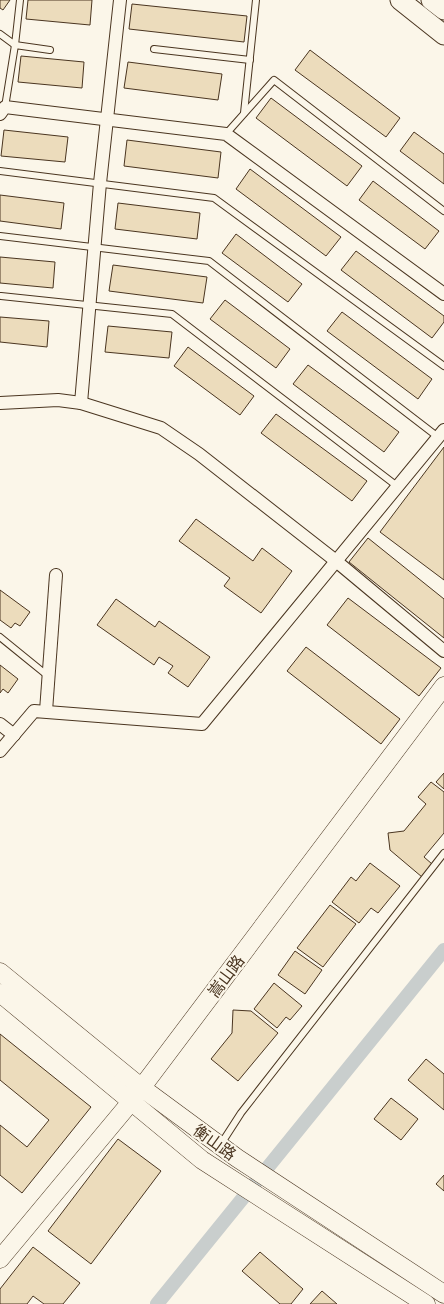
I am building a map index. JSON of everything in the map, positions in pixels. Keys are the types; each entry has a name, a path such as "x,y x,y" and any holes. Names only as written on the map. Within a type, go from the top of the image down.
{"main road":[{"path":"400,0 444,35"},
{"path":"431,0 444,10"}],"street":[{"path":"81,403 100,183 120,0"},
{"path":"2,110 226,134 444,294"},
{"path":"0,403 58,400 81,403 160,428 199,454 336,561 444,651"},
{"path":"0,751 34,711 202,724 441,434"},
{"path":"46,711 56,575"},
{"name":"嵩山路","path":"0,1259 142,1088 444,686"},
{"path":"0,724 14,735"},
{"name":"衡山路","path":"0,972 142,1088 237,1158 444,1294"},
{"name":"衡山路","path":"0,993 130,1103 202,1160 426,1304"}],"lane":[{"path":"2,110 15,45 20,0"},
{"path":"244,114 256,0"},
{"path":"0,34 15,45 50,50"},
{"path":"154,49 250,60"},
{"path":"226,134 274,80 444,211"},
{"path":"0,170 214,198 444,366"},
{"path":"0,236 209,261 441,434"},
{"path":"1,296 172,314 397,486"},
{"path":"0,636 49,676"},
{"path":"220,1145 241,1113 444,853"}],"building":[{"path":"0,0 10,0 3,10 0,8"},
{"path":"28,0 92,0 90,25 26,19"},
{"path":"132,4 247,16 244,42 129,29"},
{"path":"310,50 400,118 386,137 295,70"},
{"path":"21,56 84,62 82,88 18,82"},
{"path":"128,62 222,74 218,100 124,88"},
{"path":"271,98 362,166 347,186 256,118"},
{"path":"4,130 68,137 65,162 1,156"},
{"path":"414,132 444,154 444,184 400,151"},
{"path":"127,140 221,152 218,178 124,166"},
{"path":"250,169 341,237 326,256 236,189"},
{"path":"373,181 439,231 425,249 359,200"},
{"path":"0,195 64,203 61,229 0,221"},
{"path":"118,203 200,213 197,239 115,229"},
{"path":"236,234 302,284 288,302 222,253"},
{"path":"356,251 444,316 444,322 432,338 341,270"},
{"path":"0,257 55,262 53,288 0,283"},
{"path":"113,265 207,277 203,303 109,291"},
{"path":"225,300 290,349 276,368 210,319"},
{"path":"342,312 432,379 418,399 327,331"},
{"path":"0,317 49,321 47,347 0,342"},
{"path":"108,326 172,332 169,358 105,352"},
{"path":"188,347 254,396 240,415 174,366"},
{"path":"308,365 399,432 384,452 293,384"},
{"path":"276,414 367,481 352,501 261,433"},
{"path":"444,447 444,580 380,532"},
{"path":"196,519 253,561 262,548 292,571 261,613 224,586 230,578 179,541"},
{"path":"368,538 444,599 444,638 349,562"},
{"path":"0,590 30,612 20,626 15,623 11,628 0,620"},
{"path":"348,598 441,668 419,696 327,625"},
{"path":"116,599 155,627 159,621 210,657 188,687 168,673 173,666 159,657 154,665 97,625"},
{"path":"306,647 400,719 381,744 287,671"},
{"path":"0,665 18,679 8,693 3,689 0,693"},
{"path":"444,773 444,789 436,782"},
{"path":"431,782 444,792 444,833 424,857 432,864 422,877 390,850 388,833 404,831 426,804 418,797"},
{"path":"370,863 400,886 378,913 371,908 359,923 332,902 351,877 356,881"},
{"path":"330,905 356,924 323,967 297,948"},
{"path":"295,951 322,970 305,994 278,975"},
{"path":"274,983 302,1006 290,1020 286,1017 277,1028 254,1009"},
{"path":"233,1010 251,1011 278,1033 238,1081 211,1059 232,1033"},
{"path":"0,1034 91,1107 22,1193 0,1175 0,1125 27,1147 49,1120 0,1080"},
{"path":"426,1059 444,1074 444,1110 408,1080"},
{"path":"391,1098 418,1119 401,1140 374,1119"},
{"path":"118,1139 161,1171 91,1264 48,1231"},
{"path":"444,1175 444,1191 436,1184"},
{"path":"33,1247 80,1283 63,1304 44,1304 33,1296 27,1304 0,1304 0,1289"},
{"path":"260,1252 303,1289 291,1304 280,1304 242,1271"},
{"path":"322,1291 337,1304 310,1304"}],"waterway":[{"path":"157,1304 444,950"}]}
